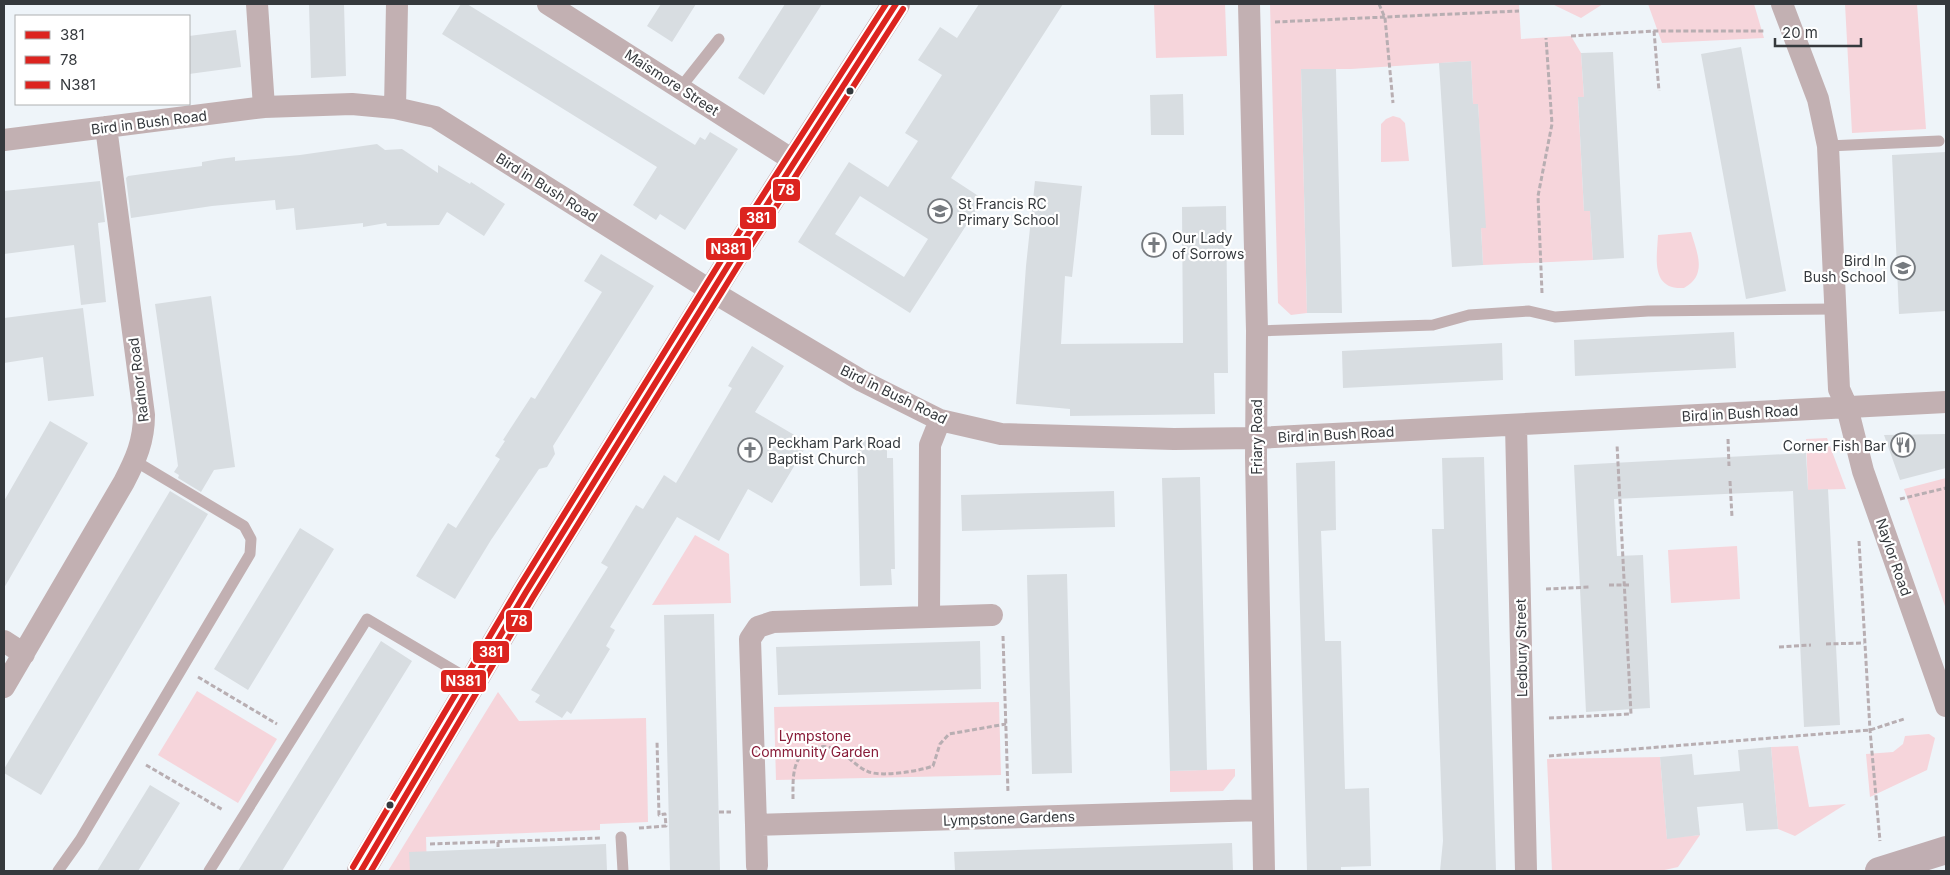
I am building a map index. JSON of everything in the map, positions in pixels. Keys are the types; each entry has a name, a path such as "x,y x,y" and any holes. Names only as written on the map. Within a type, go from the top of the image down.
{"main road":[{"path":"361,871 472,681 712,292 896,4"},
{"path":"1881,871 1946,850"}],"street":[{"path":"257,4 264,107"},
{"path":"395,108 398,4"},
{"name":"Maismore Street","path":"548,4 796,162"},
{"name":"Naylor Road","path":"1782,4 1818,99 1828,146 1839,389 1847,407 1863,471 1946,706"},
{"name":"Friary Road","path":"1249,13 1257,331 1256,438 1264,871"},
{"name":"Bird in Bush Road","path":"4,140 264,107 352,104 395,108 435,118 712,292 862,381 940,420 1001,434 1174,439 1256,438 1946,402"},
{"name":"Radnor Road","path":"4,687 135,461 144,435 144,415 106,127"},
{"path":"929,617 930,445 940,420"},
{"name":"Ledbury Street","path":"1516,425 1526,871"},
{"path":"757,866 750,639 758,627 773,622 992,615"},
{"path":"4,641 24,654"},
{"name":"Lympstone Gardens","path":"756,825 1262,810"}],"lane":[{"path":"680,87 719,39"},
{"path":"1828,146 1939,141"},
{"path":"1257,331 1433,325 1469,315 1528,311 1555,316 1648,312 1835,309"},
{"path":"58,871 80,840 250,554 251,539 244,526 135,461"},
{"path":"209,871 367,619 472,681"},
{"path":"621,837 623,871"}],"path":[{"path":"1379,4 1385,18 1393,102"},
{"path":"1249,13 1385,18 1519,11"},
{"path":"1571,36 1654,31 1767,31 1794,36"},
{"path":"1654,31 1659,91"},
{"path":"1528,311 1542,295 1538,196 1552,124 1546,38"},
{"path":"1523,720 1631,714 1616,419"},
{"path":"1730,481 1732,517"},
{"path":"1876,505 1946,488"},
{"path":"1858,536 1881,871"},
{"path":"1609,586 1629,585"},
{"path":"1520,590 1590,587"},
{"path":"992,615 1003,614 1009,818"},
{"path":"1826,644 1864,643"},
{"path":"1779,647 1811,645"},
{"path":"182,668 294,735"},
{"path":"1524,758 1870,730 1904,719"},
{"path":"794,824 794,771 799,758 810,749 818,747 834,749 869,772 880,774 925,769 933,766 940,744 949,734 1006,724"},
{"path":"430,844 621,837 621,828 666,826 667,814 659,814 657,740"},
{"path":"130,756 240,821"},
{"path":"498,842 498,849"}],"green space":[{"path":"1154,4 1225,4 1227,56 1156,58"},
{"path":"1270,4 1519,4 1521,39 1571,36 1581,53 1584,97 1578,98 1584,211 1590,211 1593,260 1483,265 1481,228 1485,228 1478,104 1473,104 1471,61 1351,69 1301,69 1307,313 1291,315 1278,303"},
{"path":"1552,4 1603,4 1581,18"},
{"path":"1648,4 1754,4 1764,38 1662,43"},
{"path":"1845,4 1917,4 1926,129 1852,133"},
{"path":"1393,116 1400,118 1405,123 1409,161 1381,162 1381,124"},
{"path":"1691,232 1699,263 1696,277 1684,288 1665,284 1658,271 1658,235"},
{"path":"1827,438 1846,489 1808,490 1806,439"},
{"path":"1946,478 1946,609 1904,489"},
{"path":"695,535 729,554 731,603 652,605"},
{"path":"1737,546 1740,599 1671,603 1668,550"},
{"path":"197,691 277,739 238,803 158,755"},
{"path":"498,692 519,721 646,718 648,822 600,824 600,830 426,837 427,871 388,871"},
{"name":"Lympstone Community Garden","path":"999,702 1001,775 776,780 774,707"},
{"path":"1929,734 1935,738 1927,770 1870,797 1866,754 1893,752 1903,744 1905,736"},
{"path":"1798,746 1809,807 1846,804 1795,836 1778,829 1771,747"},
{"path":"1660,757 1667,838 1700,835 1678,867 1660,871 1552,871 1547,759"},
{"path":"1235,769 1235,776 1223,791 1170,792 1170,771"}],"building":[{"path":"309,4 344,4 346,76 311,78"},
{"path":"461,4 467,4 695,145 700,137 705,140 710,132 738,149 685,230 660,214 656,220 633,205 657,167 442,34"},
{"path":"661,4 696,4 672,42 647,26"},
{"path":"785,4 822,4 764,95 738,78"},
{"path":"979,4 1063,4 951,178 983,199 910,313 798,242 849,162 888,187 918,141 905,133 942,75 918,60 940,27 957,38","holes":["860,196 928,239 904,277 835,234"]},
{"path":"236,30 241,67 190,74 190,36"},
{"path":"1741,47 1786,291 1746,299 1701,54"},
{"path":"1613,52 1624,258 1593,260 1590,211 1584,211 1578,97 1584,97 1581,53"},
{"path":"1471,61 1473,104 1478,104 1486,228 1481,228 1483,265 1452,267 1439,63"},
{"path":"1301,69 1336,69 1342,313 1307,313"},
{"path":"1183,94 1184,135 1151,135 1150,95"},
{"path":"377,144 385,150 402,149 438,173 438,165 470,184 471,182 505,204 484,236 447,212 439,225 387,226 386,223 363,227 363,223 296,230 294,208 276,210 275,200 212,206 131,218 126,178 128,176 202,166 202,162 219,159 235,157 235,161 300,155"},
{"path":"1946,152 1946,311 1899,314 1892,155"},
{"path":"100,181 105,222 98,223 106,302 81,305 74,245 4,254 4,191"},
{"path":"1035,181 1082,186 1072,277 1065,276 1061,344 1183,343 1182,207 1226,206 1228,373 1214,373 1215,414 1070,416 1070,409 1016,404 1026,266"},
{"path":"601,254 654,286 553,446 555,454 547,467 539,469 491,540 455,599 416,576 448,523 456,528 500,459 495,456 505,441 503,440 531,397 535,399 602,292 584,281"},
{"path":"211,296 235,467 214,470 201,492 178,478 179,475 174,472 178,466 155,304"},
{"path":"83,308 94,396 48,401 43,357 4,363 4,318"},
{"path":"1734,332 1736,368 1575,376 1574,340"},
{"path":"1502,343 1503,380 1343,388 1342,351"},
{"path":"752,346 784,366 755,412 808,443 772,503 748,489 719,541 677,517 610,627 615,630 606,646 610,649 571,714 567,711 562,718 535,702 540,695 531,690 608,567 601,563 636,505 643,509 664,475 676,483 732,388 728,386"},
{"path":"50,421 88,443 4,588 4,501"},
{"path":"1946,434 1946,468 1900,480 1884,435"},
{"path":"857,440 887,440 887,458 893,458 895,569 891,569 892,585 860,586"},
{"path":"1806,453 1808,490 1828,489 1840,725 1804,727 1793,491 1614,499 1617,556 1643,555 1650,708 1586,712 1574,465"},
{"path":"1484,457 1496,871 1440,871 1443,841 1432,529 1444,529 1442,458"},
{"path":"1335,461 1336,530 1321,531 1325,641 1341,641 1345,789 1369,788 1371,866 1341,867 1341,871 1307,871 1296,463"},
{"path":"1200,477 1207,770 1170,771 1162,478"},
{"path":"170,491 208,514 41,795 4,773 4,769"},
{"path":"1114,491 1115,527 962,531 961,495"},
{"path":"300,528 334,549 248,690 214,669"},
{"path":"1067,574 1072,773 1032,774 1027,575"},
{"path":"714,614 720,871 670,871 664,615"},
{"path":"381,641 412,661 282,871 238,871"},
{"path":"980,641 981,689 778,695 776,647"},
{"path":"1771,747 1778,829 1746,831 1743,803 1697,807 1700,835 1667,839 1660,757 1692,754 1694,775 1740,771 1738,750"},
{"path":"150,785 180,803 138,871 97,871"},
{"path":"1232,843 1233,871 955,871 954,852"},
{"path":"606,844 607,871 410,871 409,852"}],"transit line":[{"name":"N381","path":"353,867 519,587 727,251 886,4"},
{"name":"381","path":"361,871 526,592 734,256 896,4"},
{"name":"78","path":"371,871 533,597 741,261 903,9"}],"place":[{"name":"St Francis RC Primary School","path":"940,211"},
{"name":"Our Lady of Sorrows","path":"1154,245"},
{"name":"Bird In Bush School","path":"1903,268"},
{"name":"Corner Fish Bar","path":"1903,445"},
{"name":"Peckham Park Road Baptist Church","path":"750,450"}]}
